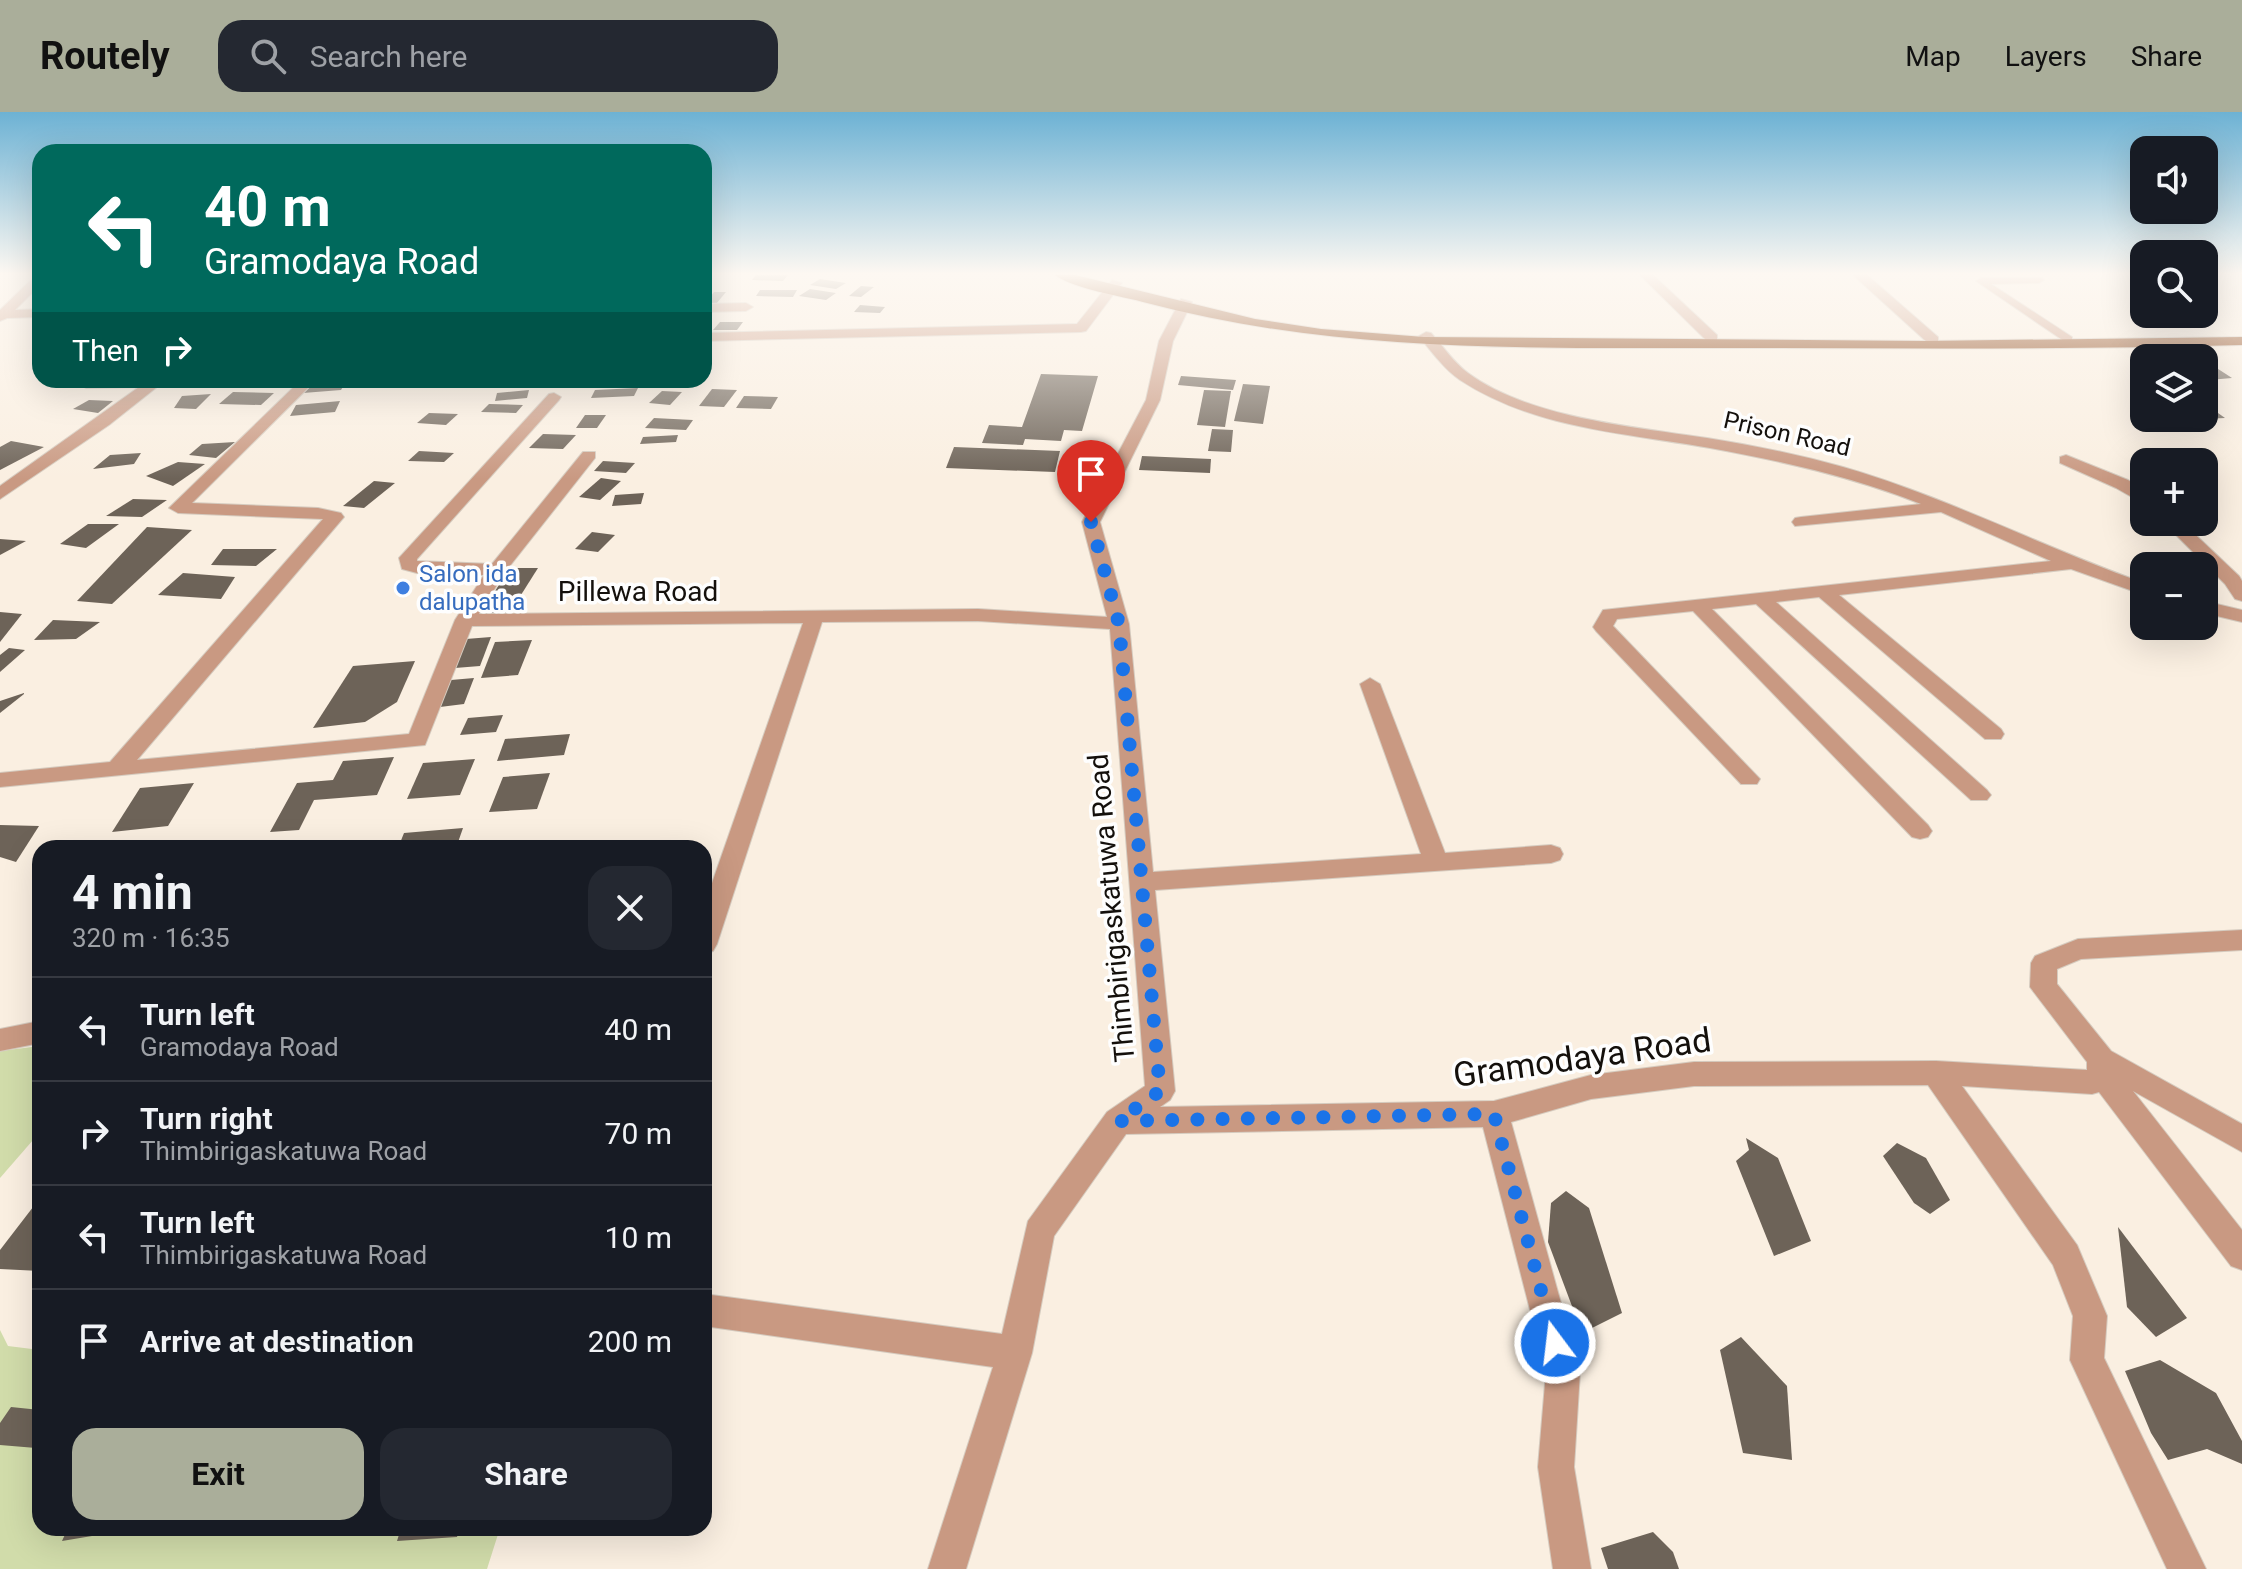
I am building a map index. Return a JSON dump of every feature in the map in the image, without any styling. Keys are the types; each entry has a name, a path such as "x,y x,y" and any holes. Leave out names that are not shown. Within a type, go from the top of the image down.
{"highway":[{"path":"1777,343 2036,343"}],"street":[{"name":"Thimbirigaskatuwa Road","path":"947,1569 1015,1353 1039,1231 1118,1121 1160,1091 1119,624 1091,522 1153,400 1166,343"},
{"name":"Prison Road","path":"1432,343 1463,376 1522,407 1634,434 1708,443 1797,460 1898,489 2073,564 2130,584"},
{"path":"0,494 104,422 147,388"},
{"path":"115,771 335,517 318,513 178,508 301,388"},
{"path":"497,570 417,567 408,565 408,558 554,397"},
{"path":"0,780 417,740 465,620 497,570 589,455"},
{"path":"2066,460 2130,489"},
{"path":"1801,522 1930,511 1942,507"},
{"path":"2186,536 2232,580 2242,595"},
{"path":"1749,779 1603,627 1610,614 2073,564"},
{"path":"1823,591 1993,734"},
{"path":"1760,597 1979,795"},
{"path":"1697,604 1920,831"},
{"path":"2218,610 2242,616"},
{"name":"Pillewa Road","path":"465,620 978,615 1119,624"},
{"path":"712,920 814,618"},
{"path":"1370,684 1436,862"},
{"path":"1141,882 1551,854"},
{"path":"2242,940 2078,949 2044,963 2043,987 2242,1255"},
{"path":"0,1040 32,1034"},
{"path":"2101,1066 2242,1139"},
{"name":"Gramodaya Road","path":"1118,1121 1494,1114 1591,1087 1694,1074 1936,1073 2092,1082 2101,1066"},
{"path":"1936,1073 2066,1256 2090,1316 2087,1360 2187,1569"},
{"path":"1494,1114 1563,1372 1556,1467 1572,1569"},
{"path":"712,1311 1015,1353"}],"green space":[{"path":"32,1047 32,1141 0,1178 0,1051"},
{"path":"0,1330 8,1346 32,1349 32,1536 497,1536 487,1569 0,1569"}],"building":[{"path":"2218,369 2232,378 2218,379"},
{"path":"1041,374 1098,376 1082,431 1064,430 1061,441 1025,439 1023,445 982,443 989,425 1022,427"},
{"path":"1181,376 1236,380 1233,390 1178,385"},
{"path":"1243,384 1270,386 1263,424 1234,421"},
{"path":"306,388 342,388 341,390 303,393"},
{"path":"638,388 634,396 591,398 595,390"},
{"path":"712,389 737,390 724,407 699,406"},
{"path":"529,390 527,398 495,401 497,393"},
{"path":"1204,390 1231,391 1225,427 1197,425"},
{"path":"662,391 682,392 670,405 649,403"},
{"path":"233,392 274,393 261,405 219,404"},
{"path":"211,394 196,409 174,408 182,396"},
{"path":"744,396 778,397 771,409 736,408"},
{"path":"89,400 113,401 98,413 73,409"},
{"path":"340,401 335,412 290,416 296,405"},
{"path":"489,404 523,405 516,413 481,412"},
{"path":"429,413 458,414 446,425 417,423"},
{"path":"585,415 606,415 597,428 576,428"},
{"path":"654,418 693,420 686,430 645,428"},
{"path":"1212,429 1233,430 1231,452 1208,451"},
{"path":"543,434 576,435 563,449 529,448"},
{"path":"678,435 676,442 640,444 643,437"},
{"path":"11,441 44,447 0,470 0,447"},
{"path":"235,442 216,458 189,455 202,444"},
{"path":"954,447 1060,451 1055,472 946,468"},
{"path":"419,451 454,453 444,462 408,461"},
{"path":"141,453 134,464 93,469 110,455"},
{"path":"1142,456 1211,459 1210,473 1139,470"},
{"path":"603,461 635,463 626,473 594,471"},
{"path":"178,462 205,464 173,486 146,476"},
{"path":"601,478 621,481 600,500 579,497"},
{"path":"374,481 395,483 364,508 343,506"},
{"path":"644,493 641,504 612,506 615,495"},
{"path":"133,499 167,500 142,517 106,516"},
{"path":"88,524 119,524 86,548 60,544"},
{"path":"147,527 192,530 112,604 77,601"},
{"path":"592,532 615,535 598,552 575,549"},
{"path":"0,539 26,541 0,555"},
{"path":"223,549 277,549 256,566 211,565"},
{"path":"510,568 538,568 507,617 478,617"},
{"path":"183,573 235,577 221,599 158,595"},
{"path":"0,612 22,614 0,642"},
{"path":"53,620 100,622 76,639 34,640"},
{"path":"491,637 480,666 455,668 466,639"},
{"path":"532,640 518,675 481,678 495,642"},
{"path":"9,648 25,650 0,672 0,655"},
{"path":"415,661 397,702 365,722 313,728 353,666"},
{"path":"474,678 464,704 440,707 451,680"},
{"path":"24,694 0,713 0,701"},
{"path":"503,715 496,732 460,735 468,718"},
{"path":"570,734 564,755 497,761 505,739"},
{"path":"394,757 377,795 314,800 299,830 270,832 297,783 333,780 343,761"},
{"path":"475,759 460,795 407,799 423,763"},
{"path":"550,773 537,809 489,812 503,777"},
{"path":"194,783 168,826 112,832 140,788"},
{"path":"0,825 39,826 16,862 0,857"},
{"path":"463,828 459,840 401,840 404,833"},
{"path":"1746,1138 1778,1158 1811,1241 1774,1256 1736,1161 1749,1150"},
{"path":"1897,1143 1926,1158 1950,1200 1930,1214 1914,1203 1883,1156"},
{"path":"1566,1191 1589,1208 1622,1313 1582,1333 1548,1242 1551,1203"},
{"path":"32,1208 32,1271 0,1269 0,1250"},
{"path":"2118,1227 2187,1318 2156,1337 2127,1307"},
{"path":"1741,1337 1787,1386 1792,1460 1743,1453 1720,1350"},
{"path":"2160,1360 2216,1393 2242,1441 2242,1464 2207,1449 2168,1460 2151,1433 2125,1371"},
{"path":"11,1407 32,1409 32,1448 0,1445 0,1423"},
{"path":"1653,1532 1673,1552 1679,1569 1608,1569 1601,1548"},
{"path":"64,1536 92,1536 62,1541"},
{"path":"399,1536 457,1536 457,1537 397,1541"}],"place":[{"name":"Salon ida dalupatha","path":"403,588"}],"route":[{"path":"1091,522 1119,624 1160,1091 1118,1121 1494,1114 1555,1343"}]}
